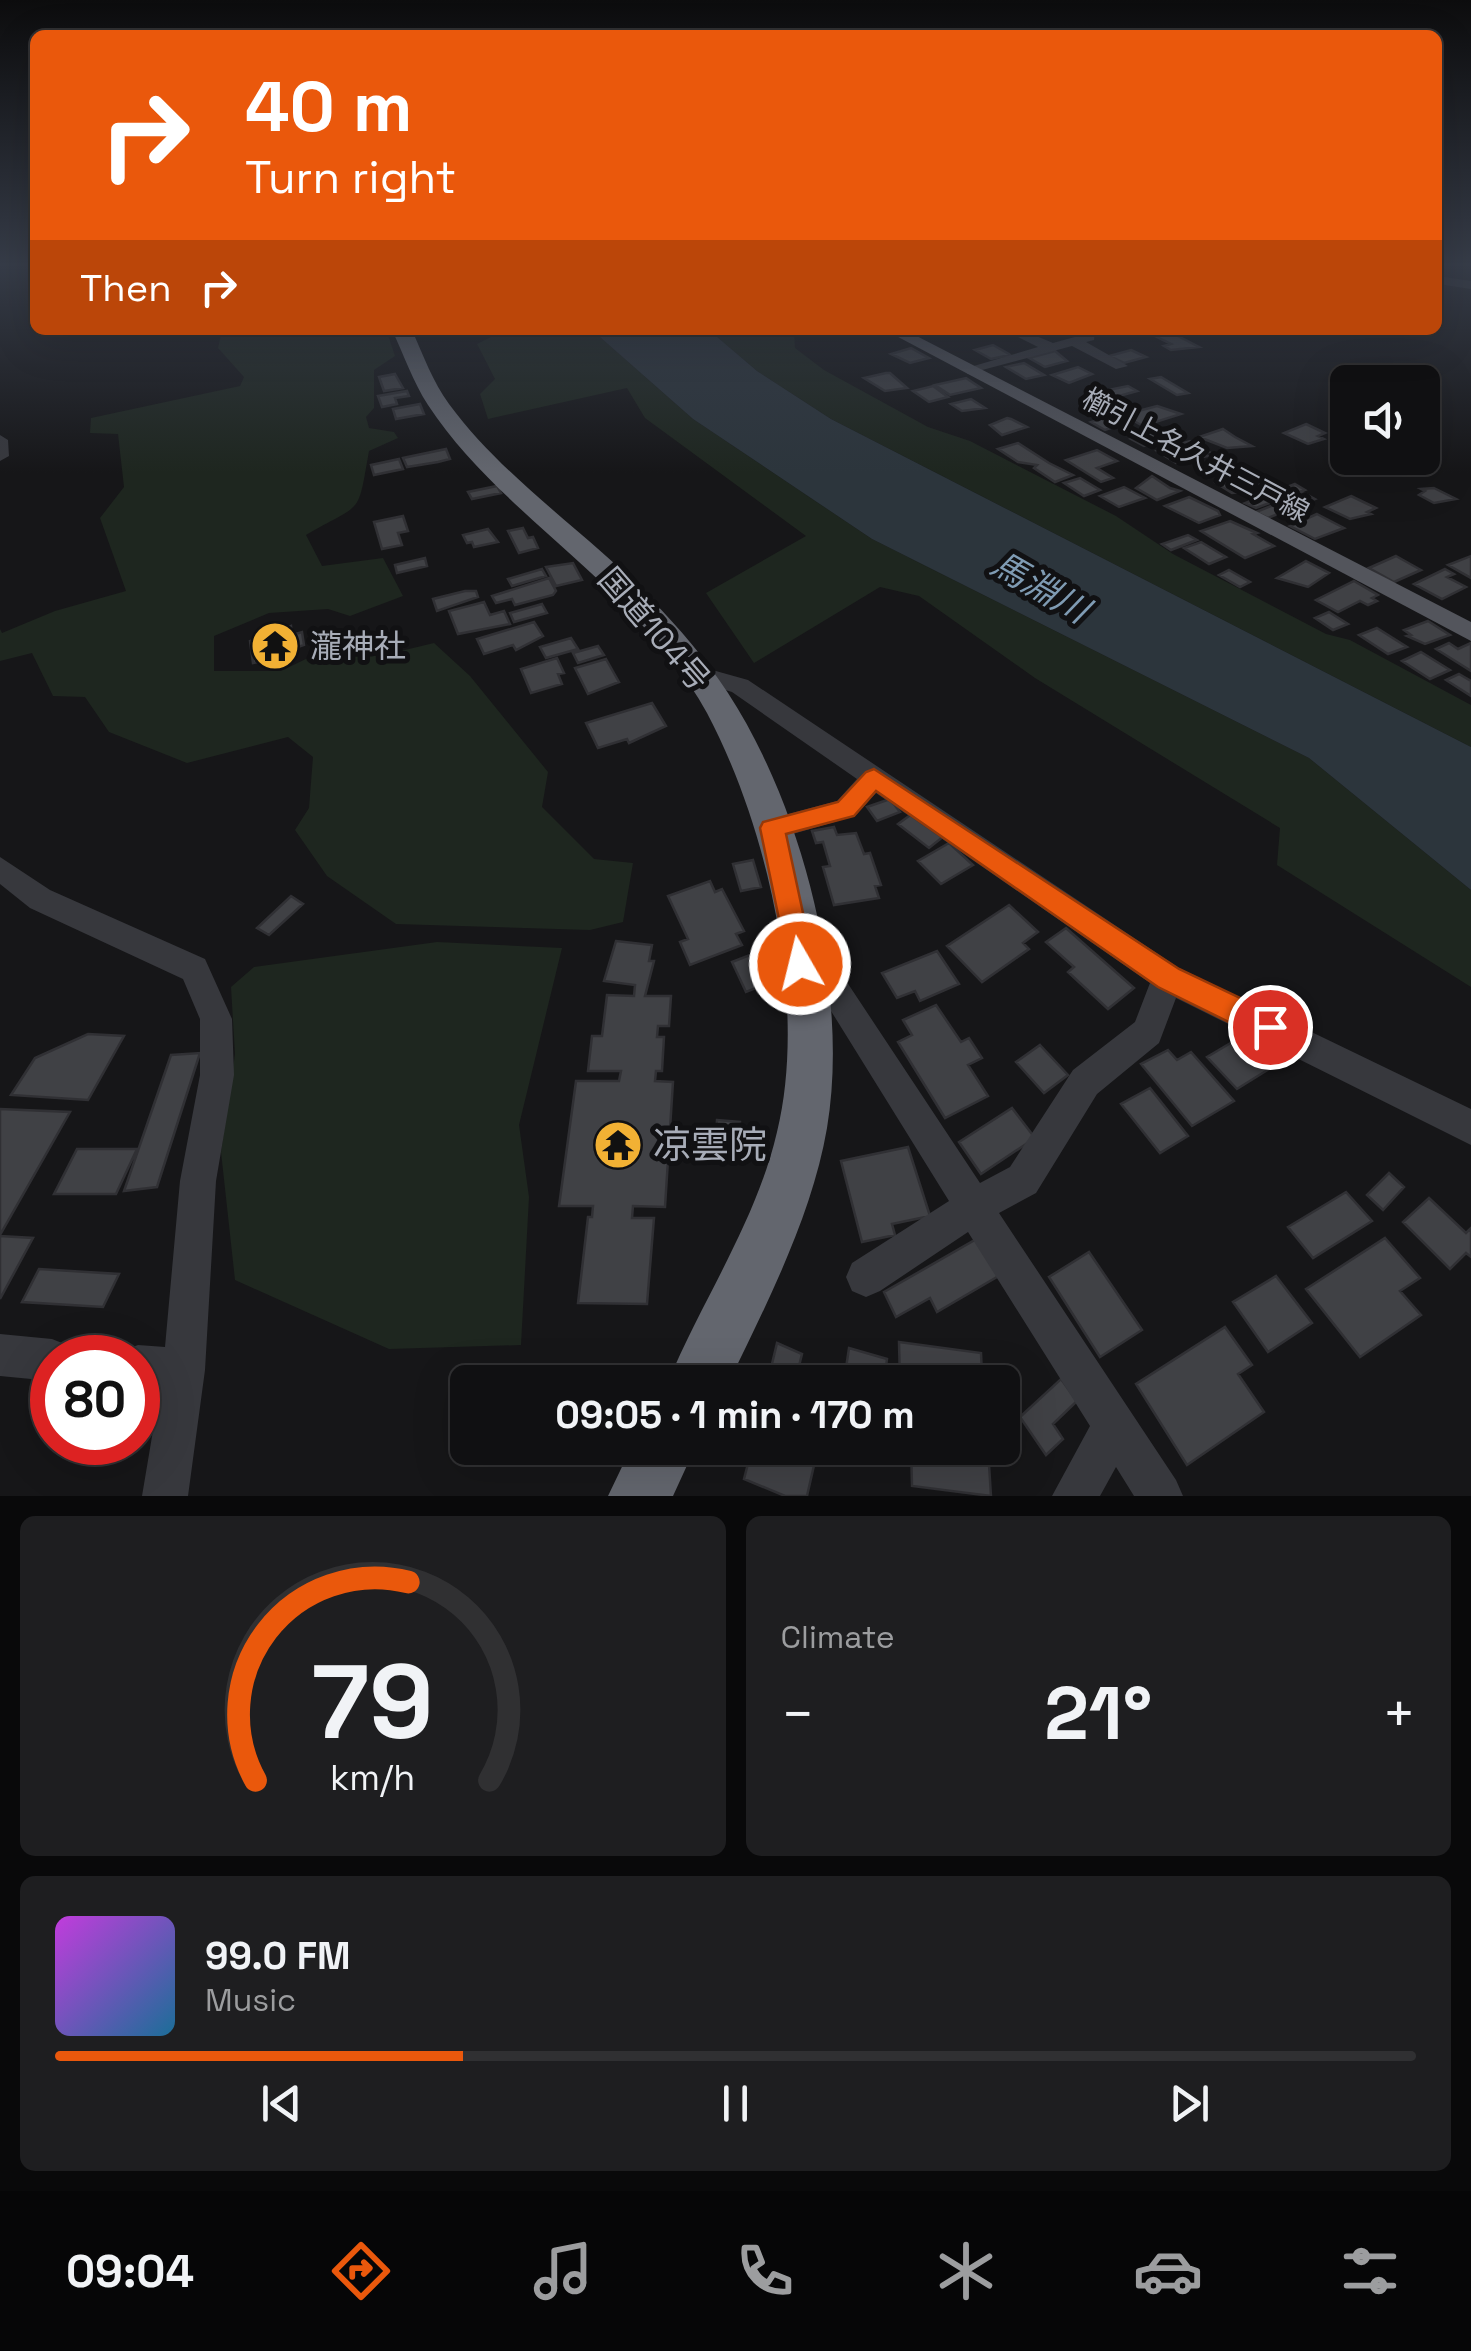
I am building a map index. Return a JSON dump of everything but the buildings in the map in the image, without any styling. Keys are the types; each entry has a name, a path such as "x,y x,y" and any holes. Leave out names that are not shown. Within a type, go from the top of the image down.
{"highway":[{"name":"国道104号","path":"404,335 433,393 462,432 635,600 698,674 725,714 772,828 796,932 811,1056 802,1131 744,1292 707,1365"},
{"path":"640,1496 656,1465"}],"main road":[{"name":"櫛引上名久井三戸線","path":"902,335 1471,633"}],"street":[{"path":"1022,335 1052,348"},
{"path":"972,372 1089,335"},
{"path":"1075,342 1121,366"},
{"path":"0,440 0,456"},
{"path":"698,674 740,686 1168,978 1471,1127"},
{"path":"772,828 846,809 874,778"},
{"path":"0,868 40,899 194,969 216,1019 217,1075 198,1181 184,1370 165,1496"},
{"path":"796,932 1160,1496"},
{"path":"866,1277 973,1206 1023,1180 1085,1082 1148,1032 1168,978"},
{"path":"0,1356 30,1358"},
{"path":"160,1368 184,1370"},
{"path":"1075,1496 1114,1425"}],"shaded area":[{"path":"221,335 388,335 395,356 374,370 374,408 366,417 369,428 394,432 398,438 369,451 355,505 306,535 322,566 383,558 403,596 350,616 328,609 269,613 214,636 214,671 281,671 339,643 384,655 434,643 470,676 548,772 542,807 594,859 633,863 623,922 590,930 396,924 327,876 295,830 309,808 313,757 288,737 187,763 109,732 85,697 53,696 32,653 0,661 0,629 2,633 55,611 126,591 100,518 124,487 118,434 90,433 91,418 240,386 244,377 218,348"},
{"path":"495,335 598,335 693,419 872,539 1309,758 1471,890 1471,987 1277,865 1280,828 1035,678 919,596 880,587 754,663 706,593 806,536 645,418 627,388 488,419 480,394 495,379 477,344"},
{"path":"715,335 794,335 795,348 824,370 928,427 970,441 1116,516 1173,554 1326,634 1350,640 1471,705 1471,747 831,419 757,371"},
{"path":"437,942 562,948 519,1125 529,1197 521,1345 389,1349 235,1280 221,1152 235,1054 231,987 254,967"}],"water":[{"name":"馬淵川","path":"598,335 715,335 757,371 831,419 1471,747 1471,890 1309,758 872,539 693,419"}],"place":[{"name":"瀧神社","path":"275,646"},
{"name":"凉雲院","path":"618,1145"}],"route":[{"path":"800,964 784,868 772,828 846,809 874,778 1168,978 1270,1027"}]}
